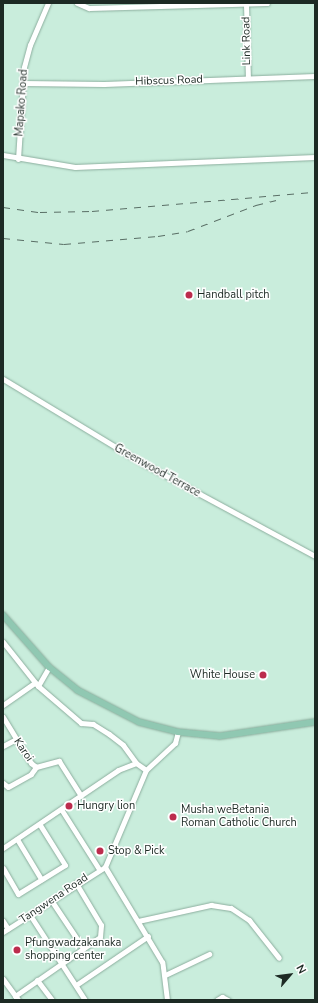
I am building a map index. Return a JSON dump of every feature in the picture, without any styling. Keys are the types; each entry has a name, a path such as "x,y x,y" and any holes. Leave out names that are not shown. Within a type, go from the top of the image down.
{"main road":[{"path":"3,615 49,667 77,690 127,717 178,732 220,736 315,722"}],"street":[{"name":"Mapako Road","path":"18,159 24,67 30,45 48,3"},
{"path":"77,3 89,8 267,3"},
{"name":"Link Road","path":"246,4 248,78"},
{"name":"Hibscus Road","path":"23,83 104,84 315,76"},
{"path":"3,156 75,167 315,156"},
{"name":"Greenwood Terrace","path":"3,379 138,460 315,556"},
{"path":"3,642 37,685 81,723 93,724 109,734 123,745 136,763 146,770"},
{"path":"3,705 37,685 49,667"},
{"name":"Karoi","path":"3,717 16,740 36,767 59,761 82,796"},
{"path":"167,1000 165,974 162,962 148,936 105,867 146,770 175,743 178,732"},
{"path":"3,746 16,740"},
{"path":"3,848 40,825 118,770 136,763"},
{"path":"3,783 8,787 31,774 36,767"},
{"path":"61,809 99,868"},
{"path":"3,868 18,894 65,865 40,825"},
{"path":"17,839 41,880"},
{"name":"Tangwena Road","path":"5,931 99,868 105,867"},
{"path":"3,979 16,998 61,962 100,937 101,925 76,883"},
{"path":"51,900 84,948"},
{"path":"138,921 211,906 231,908 249,920 279,958"},
{"path":"30,915 85,1000"},
{"path":"3,921 5,931"},
{"path":"76,985 148,936"},
{"path":"165,974 174,973 209,954"},
{"path":"37,980 52,1000"},
{"path":"217,1000 227,999"}],"railway":[{"path":"3,207 40,212 92,211 315,192"},
{"path":"3,238 64,244 158,236 188,231 256,205 276,200"}],"place":[{"name":"Handball pitch","path":"189,295"},
{"name":"White House","path":"263,675"},
{"name":"Hungry lion","path":"69,806"},
{"name":"Musha weBetania Roman Catholic Church","path":"173,817"},
{"name":"Stop & Pick","path":"100,851"},
{"name":"Pfungwadzakanaka shopping center","path":"17,950"}]}
